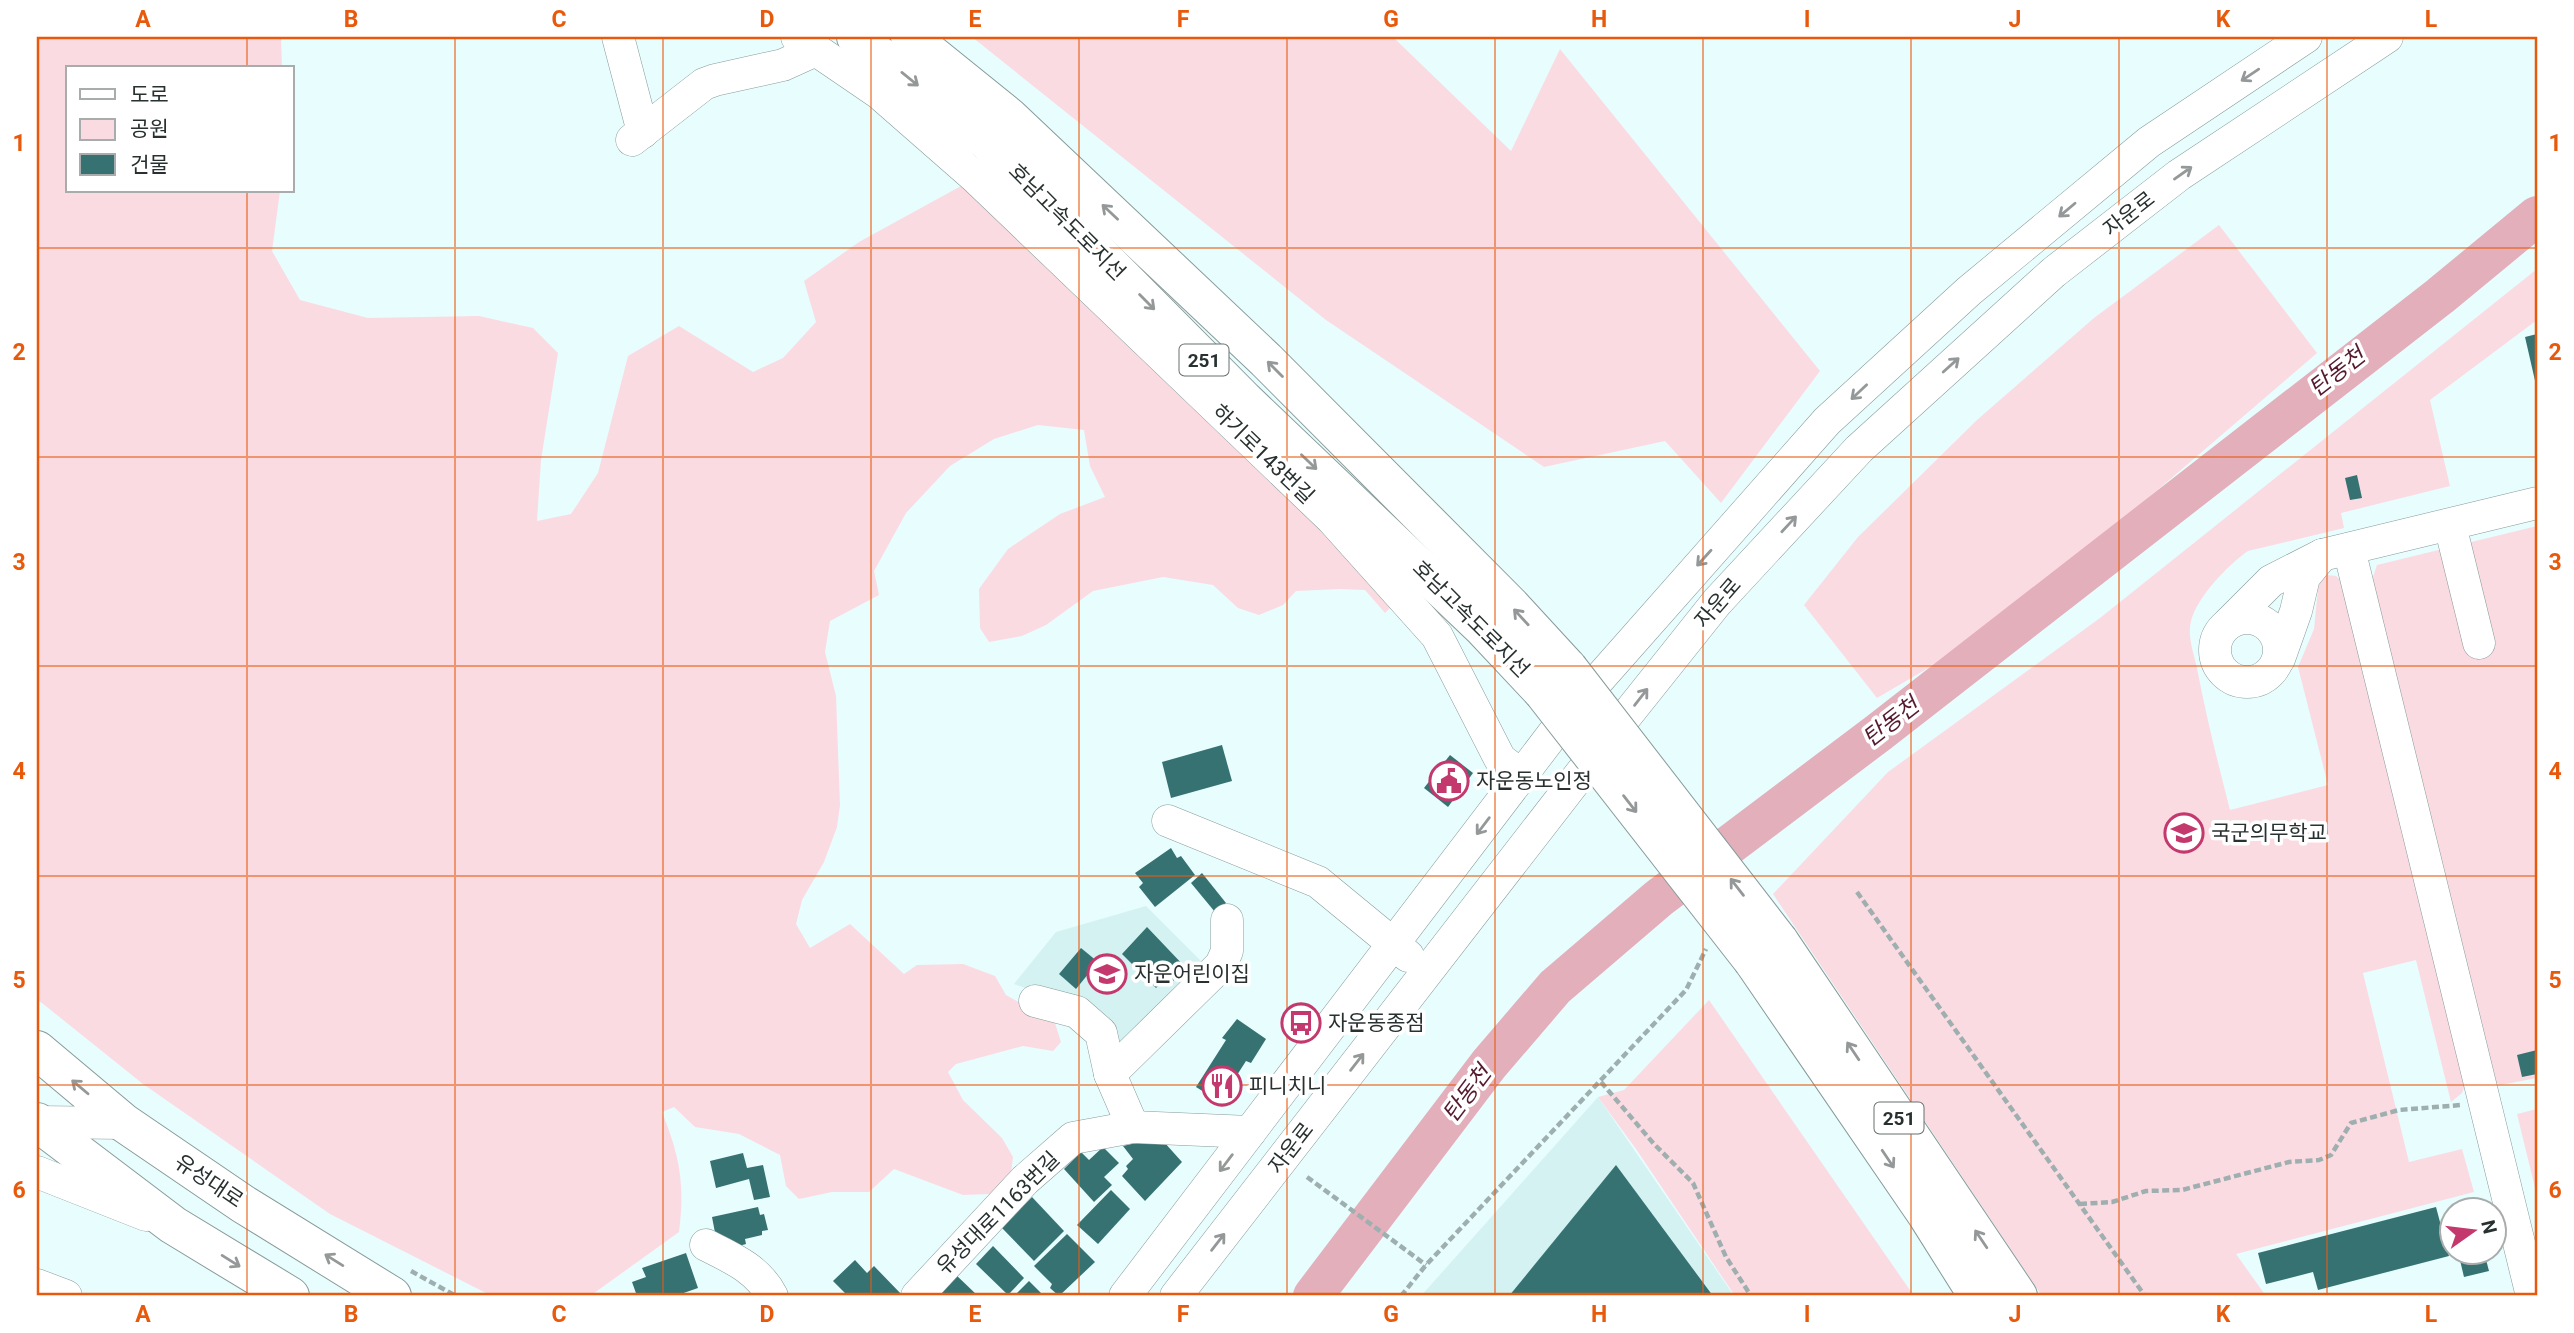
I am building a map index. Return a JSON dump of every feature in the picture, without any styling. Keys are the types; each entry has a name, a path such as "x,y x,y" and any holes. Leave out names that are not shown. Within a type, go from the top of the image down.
{"main road":[{"name":"호남고속도로지선","path":"856,37 989,143 1244,400 1483,628 1555,680"},
{"name":"호남고속도로지선","path":"910,37 1009,117 1256,351 1501,596 1555,680 1766,951 2018,1296"},
{"name":"호남고속도로지선","path":"1766,951 1978,1296"},
{"name":"유성대로","path":"37,1050 124,1123 243,1204 392,1296"},
{"path":"43,1131 173,1225 290,1296"}],"street":[{"path":"618,37 638,136 704,84 783,65 807,43"},
{"name":"자운로","path":"1125,1296 1569,713 1828,421 1969,291 2149,142 2306,37"},
{"name":"자운로","path":"1176,1296 1717,602 1858,449 2065,264 2179,175 2387,37"},
{"name":"하기로143번길","path":"807,43 879,93 975,177 1332,519 1437,636 1500,759 1521,775"},
{"path":"2336,552 2304,578 2296,611 2273,670 2265,678 2254,682 2243,682 2223,673 2214,652 2216,640 2228,624 2271,581 2336,552 2537,503"},
{"path":"2450,525 2479,642"},
{"path":"2336,552 2484,1101 2532,1296"},
{"path":"2228,624 2247,617 2266,624 2278,640 2278,660"},
{"path":"1168,821 1318,882 1427,972"},
{"path":"1110,1074 1221,965 1227,951 1227,920"},
{"path":"1035,1001 1077,1012 1101,1033 1110,1074 1133,1127"},
{"path":"43,1131 124,1123"},
{"name":"유성대로1163번길","path":"917,1296 1025,1180 1073,1138 1133,1127 1250,1132"},
{"path":"37,1172 173,1225"},
{"path":"706,1245 748,1266 772,1296"},
{"path":"37,1285 66,1296"}],"path":[{"path":"1857,892 2145,1296"},
{"path":"1401,1296 1426,1265 1686,990 1706,949"},
{"path":"1601,1082 1654,1144 1693,1183 1726,1257 1751,1296"},
{"path":"2079,1204 2112,1202 2146,1191 2182,1190 2289,1162 2319,1160 2331,1154 2351,1123 2399,1110 2439,1109 2484,1101"},
{"path":"1307,1177 1426,1265"}],"shaded area":[{"name":"자운어린이집","path":"1146,906 1203,963 1114,1053 1079,1007 1014,984 1056,932"},
{"path":"1598,1097 1734,1296 1421,1296"}],"green space":[{"path":"37,37 281,37 282,66 66,66 66,192 280,192 272,251 300,300 368,318 479,316 533,328 558,353 541,460 537,521 571,514 598,473 628,356 679,326 753,372 783,358 816,322 804,281 859,242 961,186 1112,323 1396,602 1385,613 1365,590 1296,591 1283,605 1259,615 1238,608 1213,585 1163,577 1093,591 1046,625 1022,636 989,642 980,628 979,589 1008,549 1060,514 1105,497 1090,466 1084,430 1038,425 994,439 950,466 906,513 874,571 879,595 830,621 825,652 836,696 840,805 837,827 824,862 802,900 796,924 810,948 850,924 904,974 917,965 963,964 995,976 1006,995 1055,1023 1061,1042 1053,1051 1023,1046 956,1064 948,1072 963,1100 1002,1138 1013,1157 1011,1173 990,1194 963,1195 894,1169 869,1192 832,1192 799,1199 786,1186 780,1155 739,1134 695,1127 674,1107 662,1112 680,1171 679,1232 590,1296 492,1296 330,1214 143,1084 37,999"},
{"path":"972,37 1393,37 1511,151 1560,49 1820,371 1721,503 1665,441 1544,467 1326,320"},
{"path":"2219,225 2317,353 2104,536 1966,646 1877,698 1804,605 1858,537 1977,420 2094,318"},
{"name":"국군의무학교","path":"2537,269 2537,320 2430,400 2450,486 2341,513 2344,528 2248,551 2206,592 2191,621 2191,645 2230,810 2328,785 2298,667 2314,629 2319,579 2327,575 2336,576 2342,581 2465,1085 2462,1093 2451,1102 2416,960 2363,973 2409,1162 2462,1149 2474,1192 2459,1196 2438,1196 2438,1201 2236,1254 2266,1296 2042,1296 1773,894 1888,772 2100,618"},
{"path":"2537,526 2537,1078 2500,1085 2494,1081 2372,580 2377,565"},
{"path":"1709,1000 1914,1296 1735,1296 1598,1097 1624,1090"},
{"path":"2537,1109 2537,1196 2517,1114"}],"building":[{"path":"2537,334 2537,384 2536,385 2525,337"},
{"path":"2357,475 2362,498 2350,500 2345,478"},
{"path":"1222,745 1232,781 1171,798 1162,762"},
{"name":"자운동노인정","path":"1450,755 1473,773 1448,807 1424,788"},
{"path":"1171,848 1177,858 1181,856 1195,875 1155,907 1139,887 1143,883 1135,873"},
{"path":"1202,873 1226,903 1215,912 1191,883"},
{"path":"1147,927 1186,968 1173,981 1168,976 1156,988 1122,954"},
{"path":"1081,948 1098,962 1076,989 1059,974"},
{"path":"1237,1019 1266,1039 1251,1063 1246,1061 1223,1097 1208,1085 1204,1092 1196,1087 1226,1040 1222,1038"},
{"path":"2537,1050 2537,1074 2522,1077 2517,1055"},
{"path":"1140,1142 1164,1142 1182,1162 1145,1201 1122,1176 1133,1159 1123,1146"},
{"path":"1103,1147 1119,1163 1104,1177 1112,1185 1094,1202 1064,1169 1081,1152 1089,1160"},
{"path":"743,1153 747,1168 763,1165 770,1197 754,1200 749,1179 716,1188 710,1161"},
{"path":"1616,1165 1713,1296 1509,1296"},
{"path":"1111,1190 1130,1209 1098,1244 1077,1225"},
{"path":"1032,1197 1064,1231 1034,1261 1002,1228"},
{"path":"758,1207 760,1215 764,1214 768,1230 762,1231 762,1235 745,1239 746,1244 732,1248 717,1243 712,1217"},
{"path":"2436,1207 2438,1215 2438,1259 2318,1290 2313,1272 2266,1284 2258,1253"},
{"path":"1067,1234 1095,1262 1059,1296 1050,1288 1052,1284 1034,1266"},
{"path":"993,1246 1024,1278 1008,1295 976,1264"},
{"path":"686,1253 698,1288 675,1296 637,1296 632,1282 646,1277 642,1268"},
{"path":"855,1260 867,1273 874,1266 903,1296 848,1296 833,1281"},
{"path":"2461,1266 2488,1266 2489,1271 2464,1277"},
{"path":"954,1273 978,1296 940,1296 935,1292"},
{"path":"1029,1281 1044,1296 1014,1296"}],"waterway":[{"name":"탄동천","path":"1313,1296 1489,1064 1555,987 1659,898 1878,733 2440,296 2537,216"}],"place":[{"name":"자운동노인정","path":"1449,781"},
{"name":"국군의무학교","path":"2184,833"},
{"name":"자운어린이집","path":"1107,974"},
{"name":"자운동종점","path":"1301,1023"},
{"name":"피니치니","path":"1222,1086"}]}
